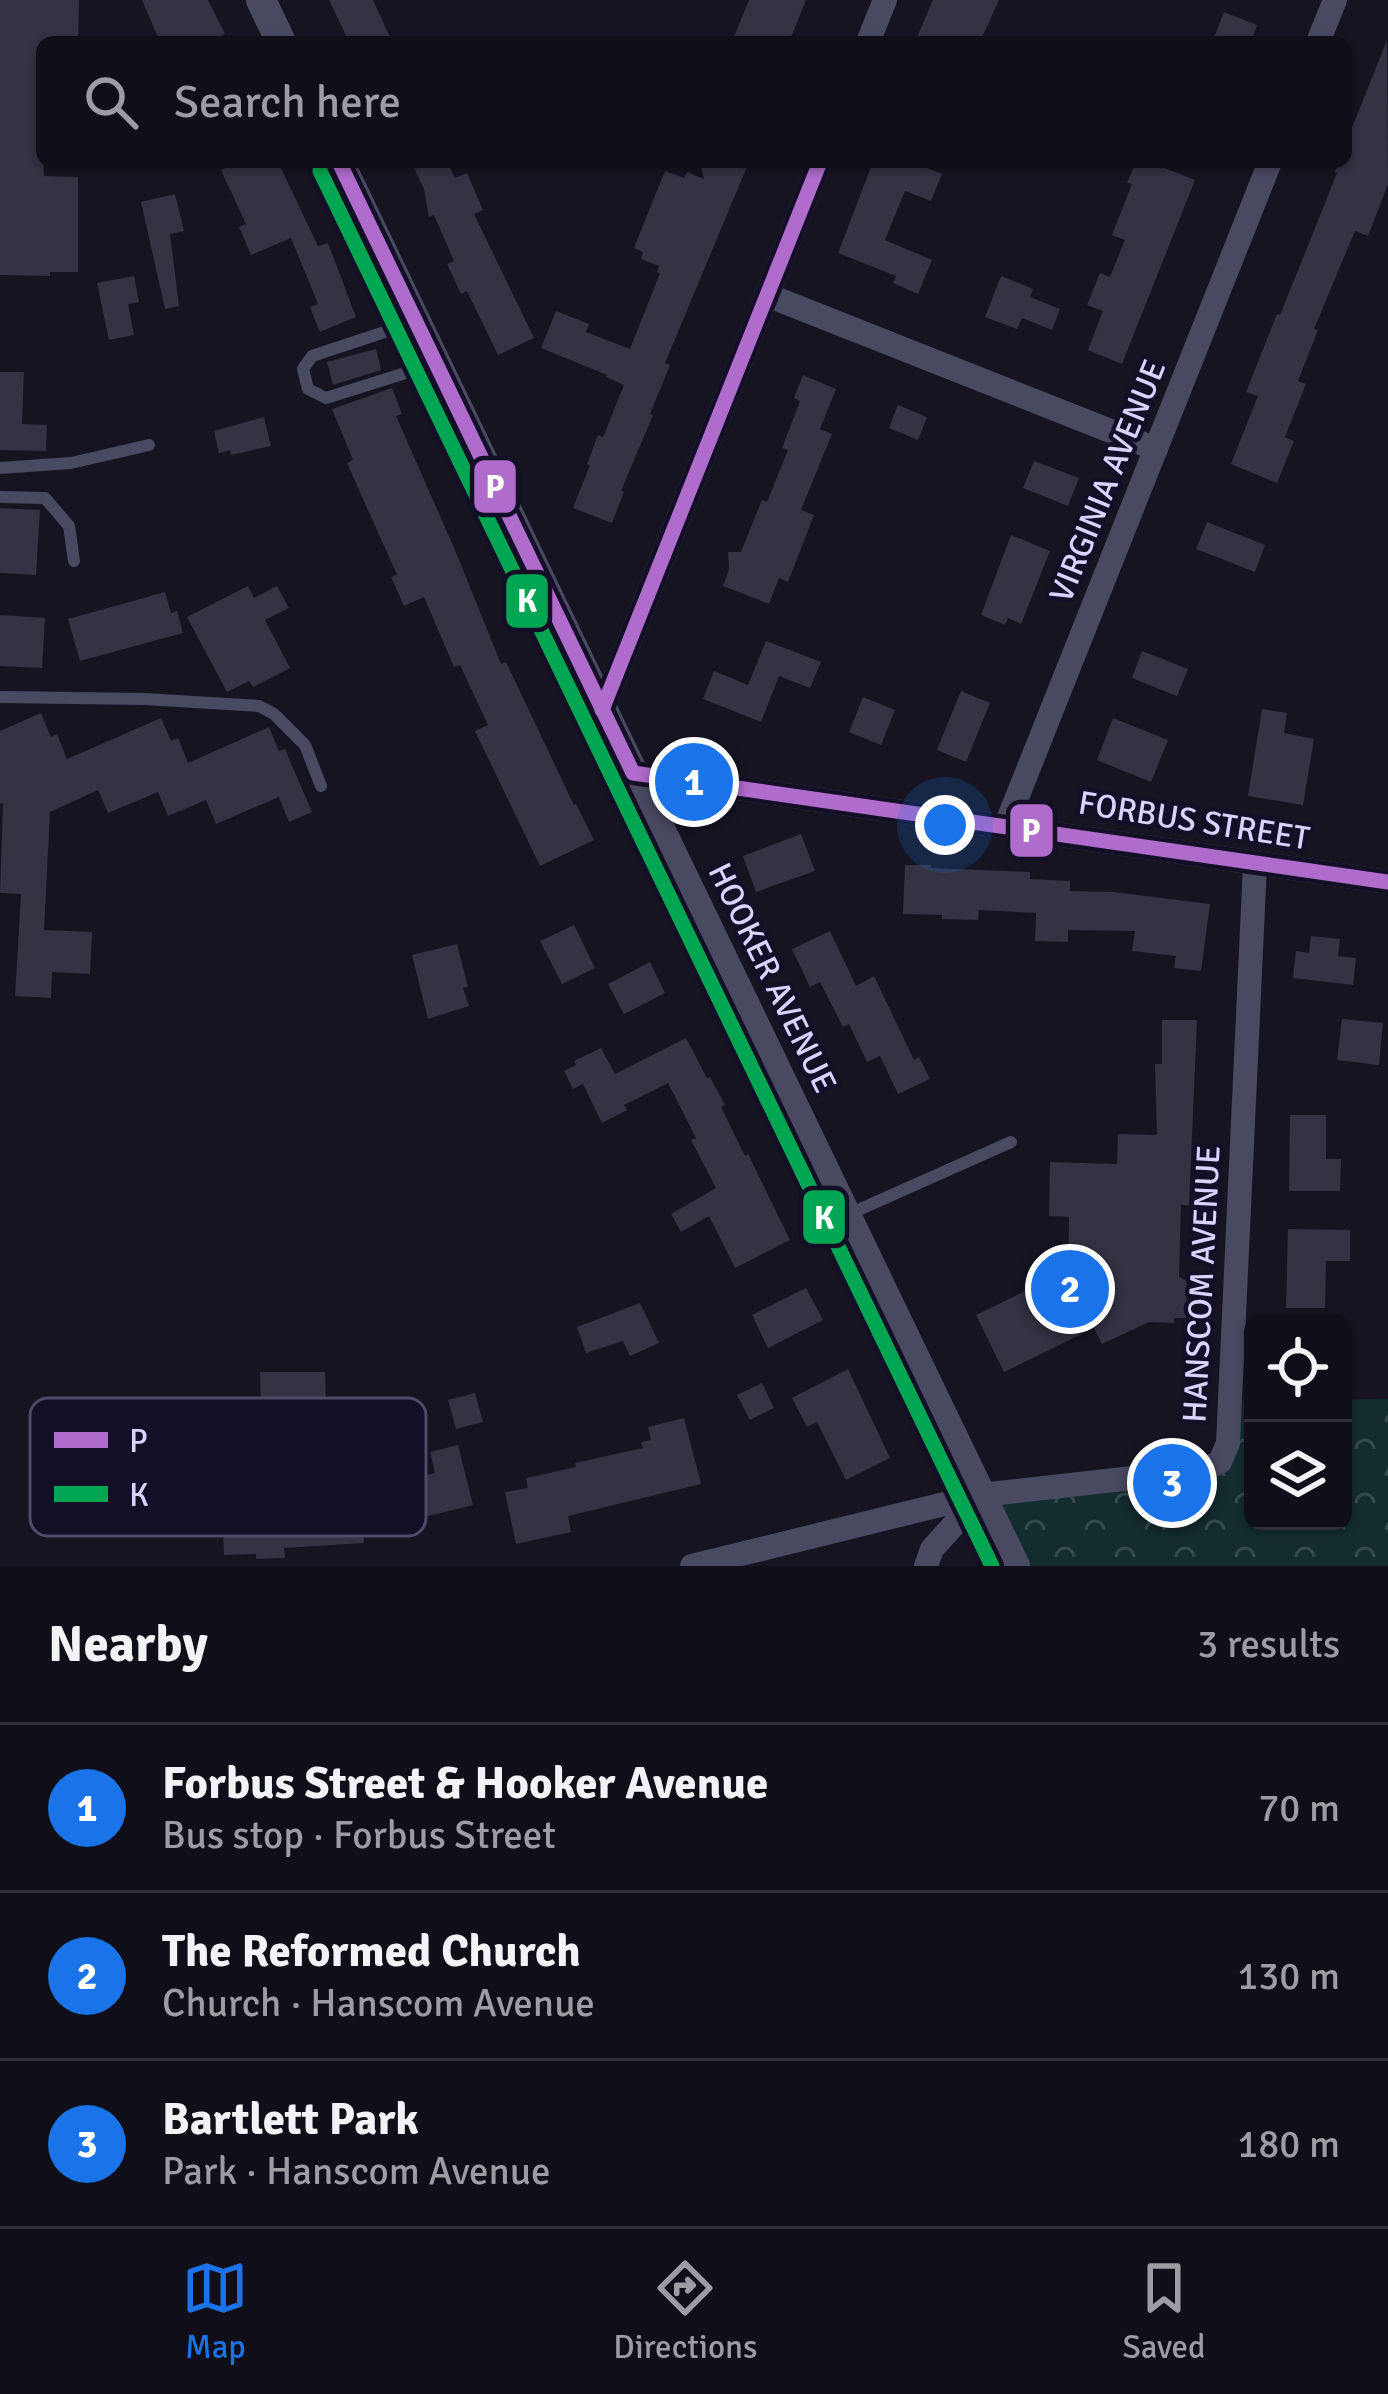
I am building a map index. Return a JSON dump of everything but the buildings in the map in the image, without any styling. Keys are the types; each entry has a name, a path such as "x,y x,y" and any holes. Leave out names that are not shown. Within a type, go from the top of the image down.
{"street":[{"path":"261,0 278,36"},
{"path":"870,36 885,0"},
{"path":"1320,36 1332,1"},
{"name":"HOOKER AVENUE","path":"342,168 1015,1566"},
{"path":"602,710 818,168"},
{"name":"VIRGINIA AVENUE","path":"1006,825 1268,168"},
{"path":"767,295 1156,449"},
{"name":"FORBUS STREET","path":"633,773 1388,882"},
{"name":"HANSCOM AVENUE","path":"981,1495 1203,1470 1220,1462 1228,1443 1255,865"},
{"path":"692,1566 981,1495"},
{"path":"926,1566 932,1549 981,1495"}],"lane":[{"path":"415,322 312,356 303,369 308,389 326,398 435,364"},
{"path":"0,468 71,464 149,445"},
{"path":"0,497 45,498 69,526 74,561"},
{"path":"0,697 259,706 305,745 321,786"},
{"path":"846,1216 1011,1142"}],"green space":[{"path":"1388,1399 1388,1566 1015,1566 981,1495 1220,1462 1230,1401 1244,1400 1244,1530 1352,1530 1352,1400"}],"transit line":[{"name":"P","path":"342,168 633,773 1388,882"},
{"name":"P","path":"602,710 818,168"},
{"name":"K","path":"320,171 992,1566"}],"place":[{"name":"Forbus Street & Hooker Avenue","path":"694,782"},
{"name":"The Reformed Church","path":"1070,1289"},
{"name":"Bartlett Park","path":"1172,1483"}]}
